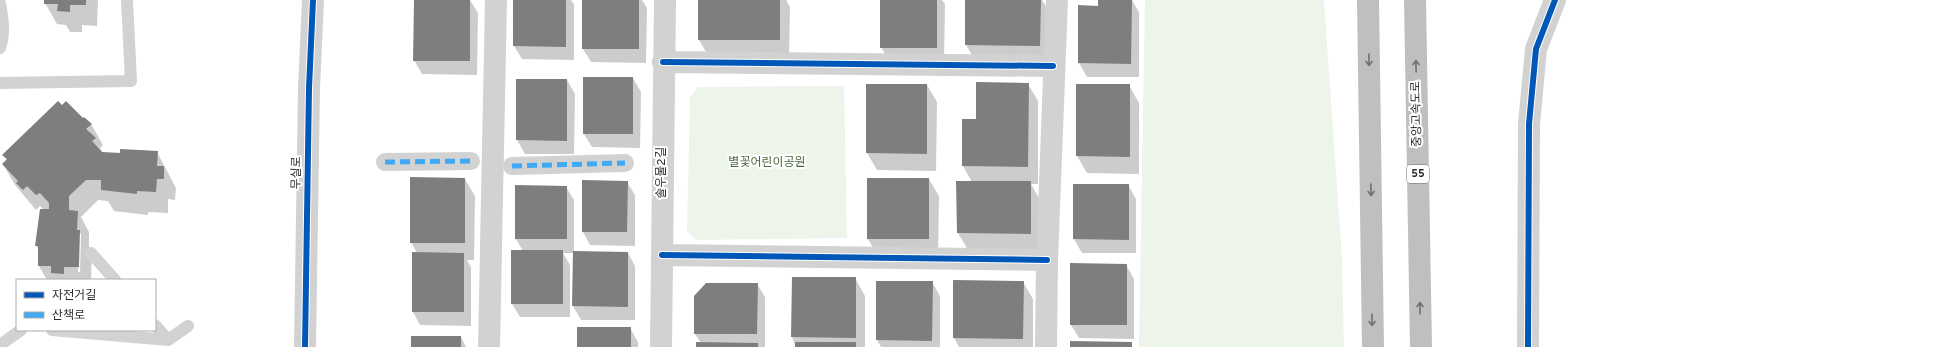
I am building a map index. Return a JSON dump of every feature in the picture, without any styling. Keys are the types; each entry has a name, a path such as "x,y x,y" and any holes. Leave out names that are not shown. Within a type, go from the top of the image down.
{"highway":[{"name":"중앙고속도로","path":"1415,0 1421,347"},
{"path":"1367,7 1373,347"}],"street":[{"name":"무실로","path":"305,347 309,96 313,0"},
{"path":"489,347 496,0"},
{"name":"솔우물2길","path":"661,347 663,62 665,0"},
{"path":"1046,347 1053,66 1057,0"},
{"path":"1528,347 1529,124 1536,49 1555,0"},
{"path":"663,62 1053,66"},
{"path":"385,162 471,161"},
{"path":"512,166 625,163"},
{"path":"662,255 1047,260"}],"lane":[{"path":"0,83 131,81 127,0"},
{"path":"0,4 3,18 3,39 0,48"},
{"path":"91,253 114,279"},
{"path":"156,326 168,340"},
{"path":"64,331 168,340 188,326"},
{"path":"0,345 20,331"}],"green space":[{"path":"1145,0 1324,0 1342,259 1344,347 1139,347"},
{"name":"별꽃어린이공원","path":"844,86 847,238 696,240 687,231 690,97 698,87"}],"building":[{"path":"44,0 86,0 86,5 70,5 70,12 57,11 58,4 44,4"},
{"path":"414,0 470,0 470,61 413,61"},
{"path":"513,0 566,0 566,47 513,46"},
{"path":"582,0 639,0 639,49 582,49"},
{"path":"698,0 780,0 780,40 698,40"},
{"path":"880,0 937,0 937,48 880,48"},
{"path":"965,0 1041,0 1040,46 965,45"},
{"path":"1098,0 1132,0 1131,64 1078,63 1078,5 1098,6"},
{"path":"583,77 633,77 633,134 583,134"},
{"path":"516,79 567,79 567,141 516,140"},
{"path":"976,82 1029,83 1028,167 962,166 962,119 976,119"},
{"path":"866,84 927,84 927,154 866,153"},
{"path":"1076,84 1130,84 1130,157 1076,156"},
{"path":"58,101 62,105 66,101 83,118 84,117 92,124 86,129 96,138 92,141 102,152 120,153 120,149 158,151 157,166 164,166 164,179 157,179 156,192 137,191 137,194 101,190 101,180 86,180 69,196 69,210 78,211 77,230 80,230 79,267 64,267 64,274 51,273 51,266 38,266 38,246 35,246 40,209 49,209 49,203 40,193 36,195 27,186 23,190 16,183 18,181 2,164 7,159 2,155"},
{"path":"410,177 465,178 465,243 410,243"},
{"path":"867,178 929,178 929,239 867,239"},
{"path":"582,180 628,181 627,232 582,232"},
{"path":"956,181 1031,181 1031,234 957,233"},
{"path":"1073,184 1129,184 1129,240 1073,239"},
{"path":"515,185 567,186 567,239 515,239"},
{"path":"511,250 563,250 563,304 511,304"},
{"path":"573,251 628,252 628,307 572,306"},
{"path":"412,252 464,253 464,312 412,312"},
{"path":"1070,263 1127,264 1127,325 1070,325"},
{"path":"792,277 856,277 856,338 791,337"},
{"path":"953,280 1024,281 1023,339 953,338"},
{"path":"876,281 933,281 932,341 876,340"},
{"path":"706,283 758,283 757,334 694,334 694,296"},
{"path":"577,327 631,327 631,347 577,347"},
{"path":"411,336 461,336 461,347 411,347"},
{"path":"1070,341 1132,342 1132,347 1070,347"},
{"path":"696,342 758,343 758,347 696,347"},
{"path":"795,342 856,342 856,347 795,347"}],"marked path":[{"path":"385,162 471,161"},
{"path":"512,166 625,163"}],"cycle path":[{"path":"305,347 309,88 313,0"},
{"path":"1528,347 1529,124 1536,49 1555,0"},
{"path":"663,62 1053,66"},
{"path":"662,255 1047,260"}]}
